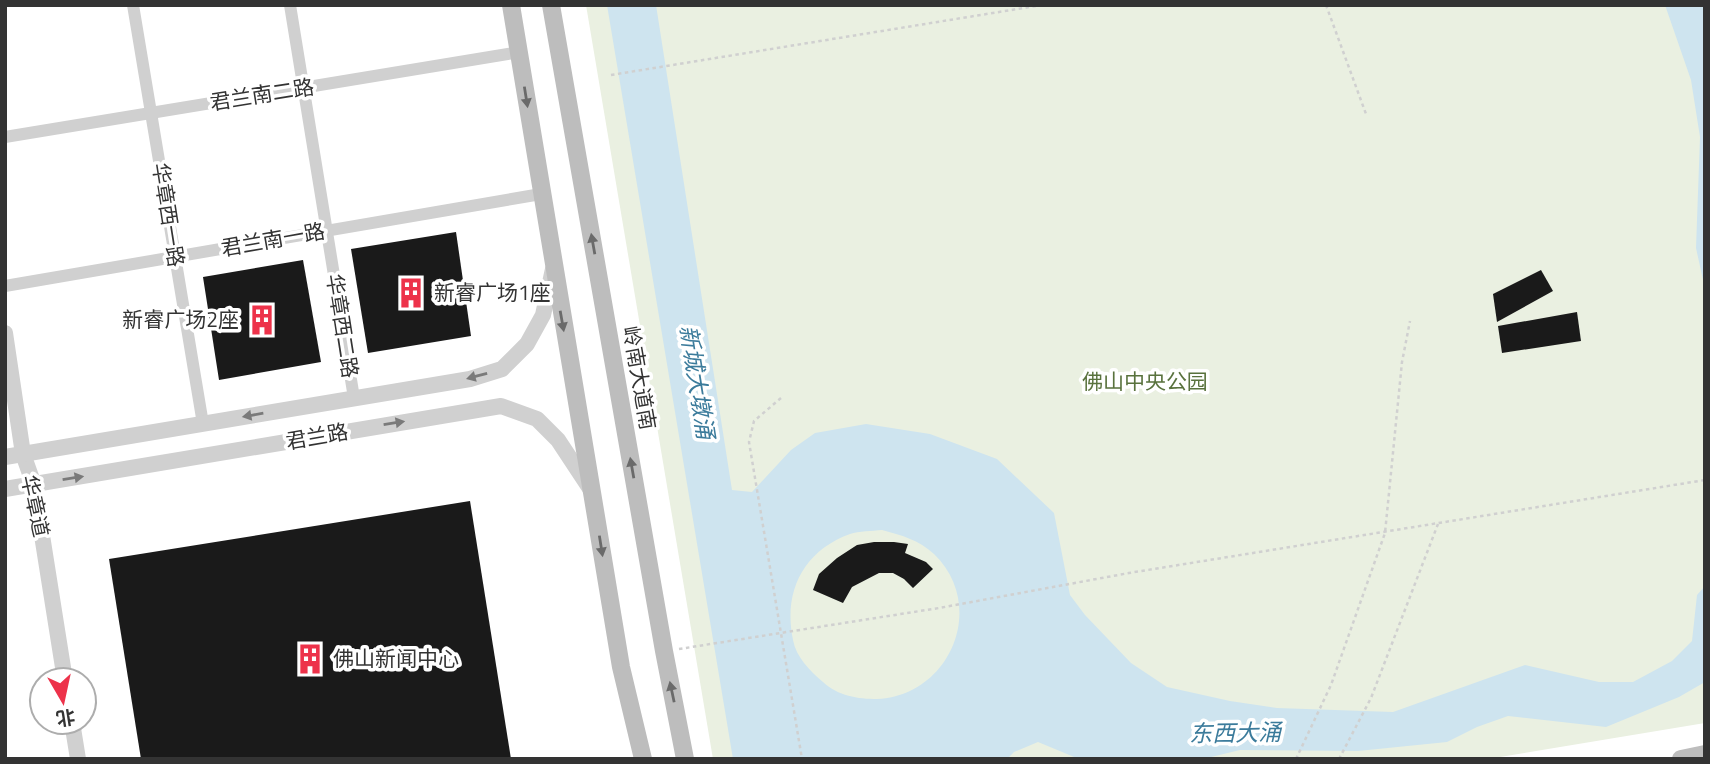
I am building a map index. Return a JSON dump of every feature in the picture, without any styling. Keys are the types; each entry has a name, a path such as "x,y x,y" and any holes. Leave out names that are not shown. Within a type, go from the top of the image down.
{"main road":[{"path":"511,5 621,667 643,759"},
{"name":"岭南大道南","path":"551,5 664,651 686,757"},
{"path":"1681,759 1705,754"}],"street":[{"name":"华章西一路","path":"133,5 202,424"},
{"name":"华章西二路","path":"290,5 354,398"},
{"name":"君兰南二路","path":"5,137 520,52"},
{"name":"君兰南一路","path":"5,286 541,194"},
{"name":"君兰路","path":"5,457 470,379 502,369 527,344 543,315 553,269"},
{"name":"华章道","path":"5,333 23,454 34,485 63,666"},
{"name":"君兰路","path":"5,489 501,406 537,419 558,440 592,492"},
{"path":"74,736 78,759"}],"path":[{"path":"611,75 1042,5"},
{"path":"1325,5 1366,114"},
{"path":"1296,759 1331,685 1385,533 1402,362 1410,321"},
{"path":"781,398 754,421 749,442 802,759"},
{"path":"664,651 781,634 1096,579 1705,480"},
{"path":"1339,759 1371,698 1438,523"}],"green space":[{"name":"佛山中央公园","path":"586,5 1705,5 1705,723 1488,759 713,759"}],"water":[{"path":"607,5 656,5 732,490 752,492 791,450 815,433 866,424 930,434 997,459 1054,513 1070,595 1085,615 1131,663 1167,687 1277,708 1393,712 1525,665 1599,682 1633,682 1672,661 1692,641 1697,595 1705,586 1705,682 1679,697 1606,727 1508,716 1447,742 1358,751 1240,750 1203,759 1079,759 1038,742 1014,752 1007,759 733,759","holes":["882,530 903,536 934,554 950,575 958,598 959,622 953,645 941,666 924,682 903,694 877,699 848,696 823,682 800,658 793,640 791,622 794,590 809,562 834,541 857,532"]},
{"path":"1665,5 1705,5 1705,289 1696,248 1700,137 1691,80"}],"building":[{"name":"新睿广场1座","path":"456,232 471,336 368,353 351,249"},
{"name":"新睿广场2座","path":"303,260 321,362 219,380 203,277"},
{"path":"1541,270 1553,291 1497,322 1493,294"},
{"path":"1577,312 1581,341 1502,353 1498,326"},
{"name":"佛山新闻中心","path":"470,501 511,759 141,759 109,559"},
{"path":"874,542 908,544 905,553 926,562 933,569 913,588 893,573 879,573 852,587 843,603 813,590 819,574 837,558 857,545"}],"place":[{"name":"新睿广场1座","path":"411,293"},
{"name":"新睿广场2座","path":"262,320"},
{"name":"佛山新闻中心","path":"310,659"}],"water label":[{"name":"新城大墩涌","path":"697,382"},
{"name":"东西大涌","path":"1235,733"}]}
